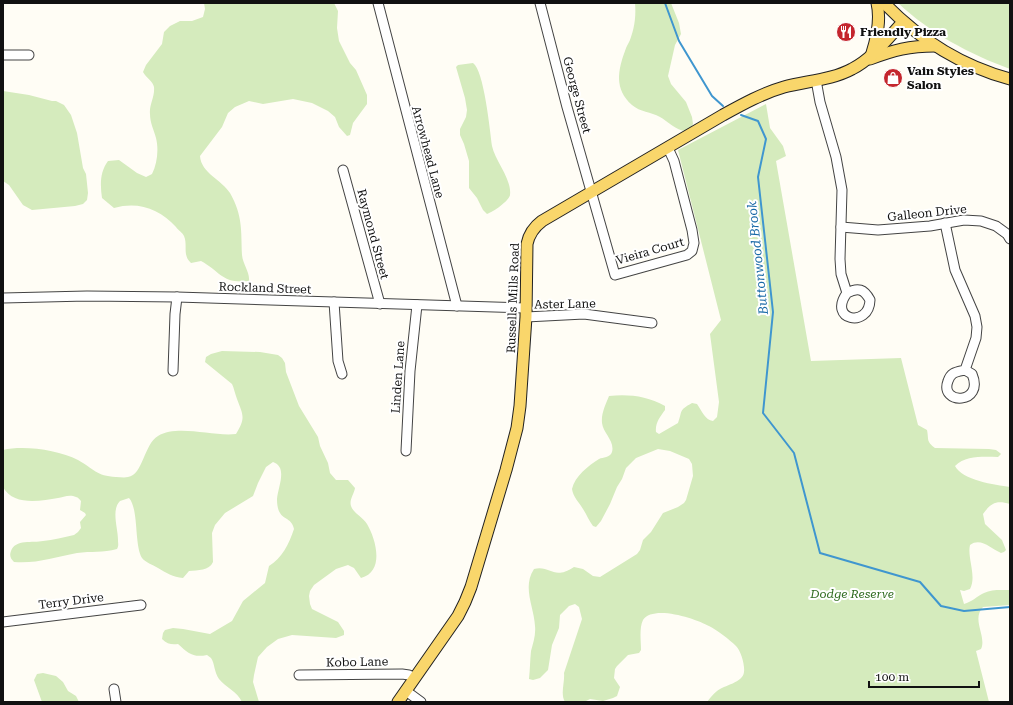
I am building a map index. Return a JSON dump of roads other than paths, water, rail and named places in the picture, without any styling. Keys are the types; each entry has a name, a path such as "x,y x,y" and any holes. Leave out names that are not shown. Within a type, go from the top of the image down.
{"main road":[{"path":"869,57 879,28 877,3"},
{"path":"884,3 904,22 934,46 976,68 1010,80"},
{"name":"Russells Mills Road","path":"398,702 462,609 476,572 500,492 517,428 522,395 526,313 527,244 530,234 538,224 730,111 759,96 850,70 869,57 904,22"},
{"path":"869,57 914,46 934,46"}],"street":[{"name":"Arrowhead Lane","path":"378,3 457,306"},
{"name":"George Street","path":"540,3 591,193"},
{"path":"3,55 29,55"},
{"path":"816,80 820,102 836,157 842,190 840,259 841,274 847,293"},
{"name":"Vieira Court","path":"591,193 615,275 687,254 692,251 694,243 692,230 674,161 668,148"},
{"name":"Raymond Street","path":"343,170 380,304"},
{"name":"Galleon Drive","path":"841,227 878,230 930,226 964,220 981,221 996,226 1007,234 1010,239"},
{"path":"945,224 955,270 975,316 977,327 976,338 965,370"},
{"name":"Rockland Street","path":"3,298 177,296 457,306 526,313"},
{"path":"173,371 177,296"},
{"path":"334,302 338,361 342,374"},
{"name":"Linden Lane","path":"406,451 410,371 417,305"},
{"name":"Aster Lane","path":"526,313 584,314 652,323"},
{"name":"Terry Drive","path":"3,622 141,605"},
{"name":"Kobo Lane","path":"299,675 402,674 415,678"},
{"path":"114,689 116,702"},
{"path":"406,691 421,702"}],"waterway":[{"name":"Buttonwood Brook","path":"665,3 679,41 712,96 723,106"},
{"name":"Buttonwood Brook","path":"741,115 758,121 766,139 758,177 773,312 763,413 794,453 820,553 920,582 941,606 964,611 1010,607"}],"place":[{"name":"Friendly Pizza","path":"846,32"},
{"name":"Vain Styles Salon","path":"893,78"}],"park label":[{"name":"Dodge Reserve","path":"852,594"}]}
